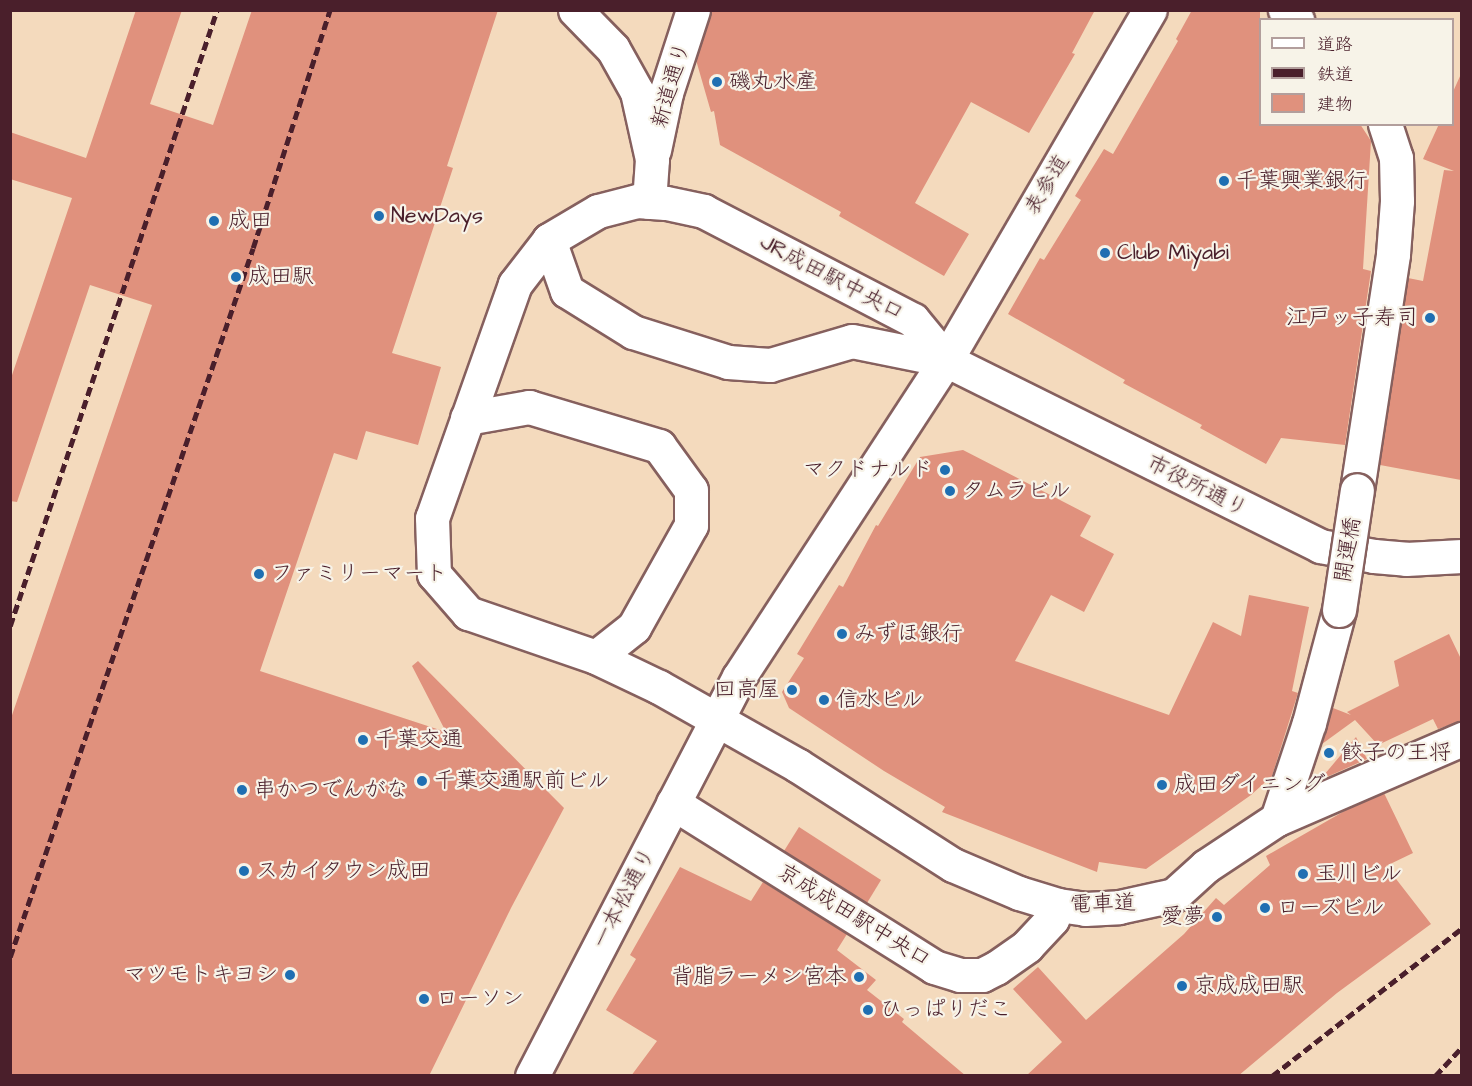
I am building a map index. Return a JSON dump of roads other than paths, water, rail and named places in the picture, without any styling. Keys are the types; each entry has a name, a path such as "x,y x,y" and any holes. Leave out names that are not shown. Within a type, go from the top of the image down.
{"street":[{"path":"575,10 613,50 637,92 652,159 649,202"},
{"name":"新道通り","path":"652,159 666,93 693,10"},
{"name":"表参道","path":"715,719 739,677 946,360 1150,10"},
{"name":"開運橋","path":"1277,819 1309,723 1339,610 1394,254 1397,201 1396,158 1386,126"},
{"name":"JR成田駅中央口","path":"715,719 596,657 468,613 434,574 432,519 515,284 549,240 598,211 637,201 704,211 913,320 946,360"},
{"name":"JR成田駅中央口","path":"549,240 567,291 633,332 728,362 770,365 852,341 946,360"},
{"name":"市役所通り","path":"946,360 1320,546 1374,556 1406,559 1461,556"},
{"path":"467,418 529,407 659,446 692,490 691,525 634,627 596,657"},
{"name":"一本松通り","path":"532,1076 715,719"},
{"name":"電車道","path":"715,719 797,765 953,865 1019,893 1058,905 1085,909 1119,907 1174,895 1206,866 1277,819 1461,739"},
{"name":"京成成田駅中央口","path":"673,803 934,967 960,975 982,975 1012,957 1027,946 1052,919 1058,905"}],"railway":[{"path":"10,626 217,10"},
{"path":"10,957 253,248 330,10"},
{"path":"1272,1076 1462,928"},
{"path":"1435,1076 1462,1047"}],"place":[{"name":"磯丸水產","path":"717,82"},
{"name":"千葉興業銀行","path":"1224,181"},
{"name":"NewDays","path":"379,216"},
{"name":"成田","path":"214,221"},
{"name":"Club Miyabi","path":"1105,253"},
{"name":"成田駅","path":"236,277"},
{"name":"江戸ッ子寿司","path":"1430,318"},
{"name":"マクドナルド","path":"945,470"},
{"name":"タムラビル","path":"950,491"},
{"name":"ファミリーマート","path":"259,574"},
{"name":"みずほ銀行","path":"842,634"},
{"name":"回高屋","path":"792,690"},
{"name":"信水ビル","path":"824,700"},
{"name":"千葉交通","path":"363,740"},
{"name":"餃子の王将","path":"1329,753"},
{"name":"千葉交通駅前ビル","path":"422,781"},
{"name":"成田ダイニング","path":"1162,785"},
{"name":"串かつでんがな","path":"242,790"},
{"name":"スカイタウン成田","path":"244,871"},
{"name":"玉川ビル","path":"1303,874"},
{"name":"ローズビル","path":"1265,908"},
{"name":"愛夢","path":"1217,917"},
{"name":"マツモトキヨシ","path":"290,975"},
{"name":"背脂ラーメン宮本","path":"859,977"},
{"name":"京成成田駅","path":"1182,986"},
{"name":"ローソン","path":"424,999"},
{"name":"ひっぱりだこ","path":"868,1010"}]}
